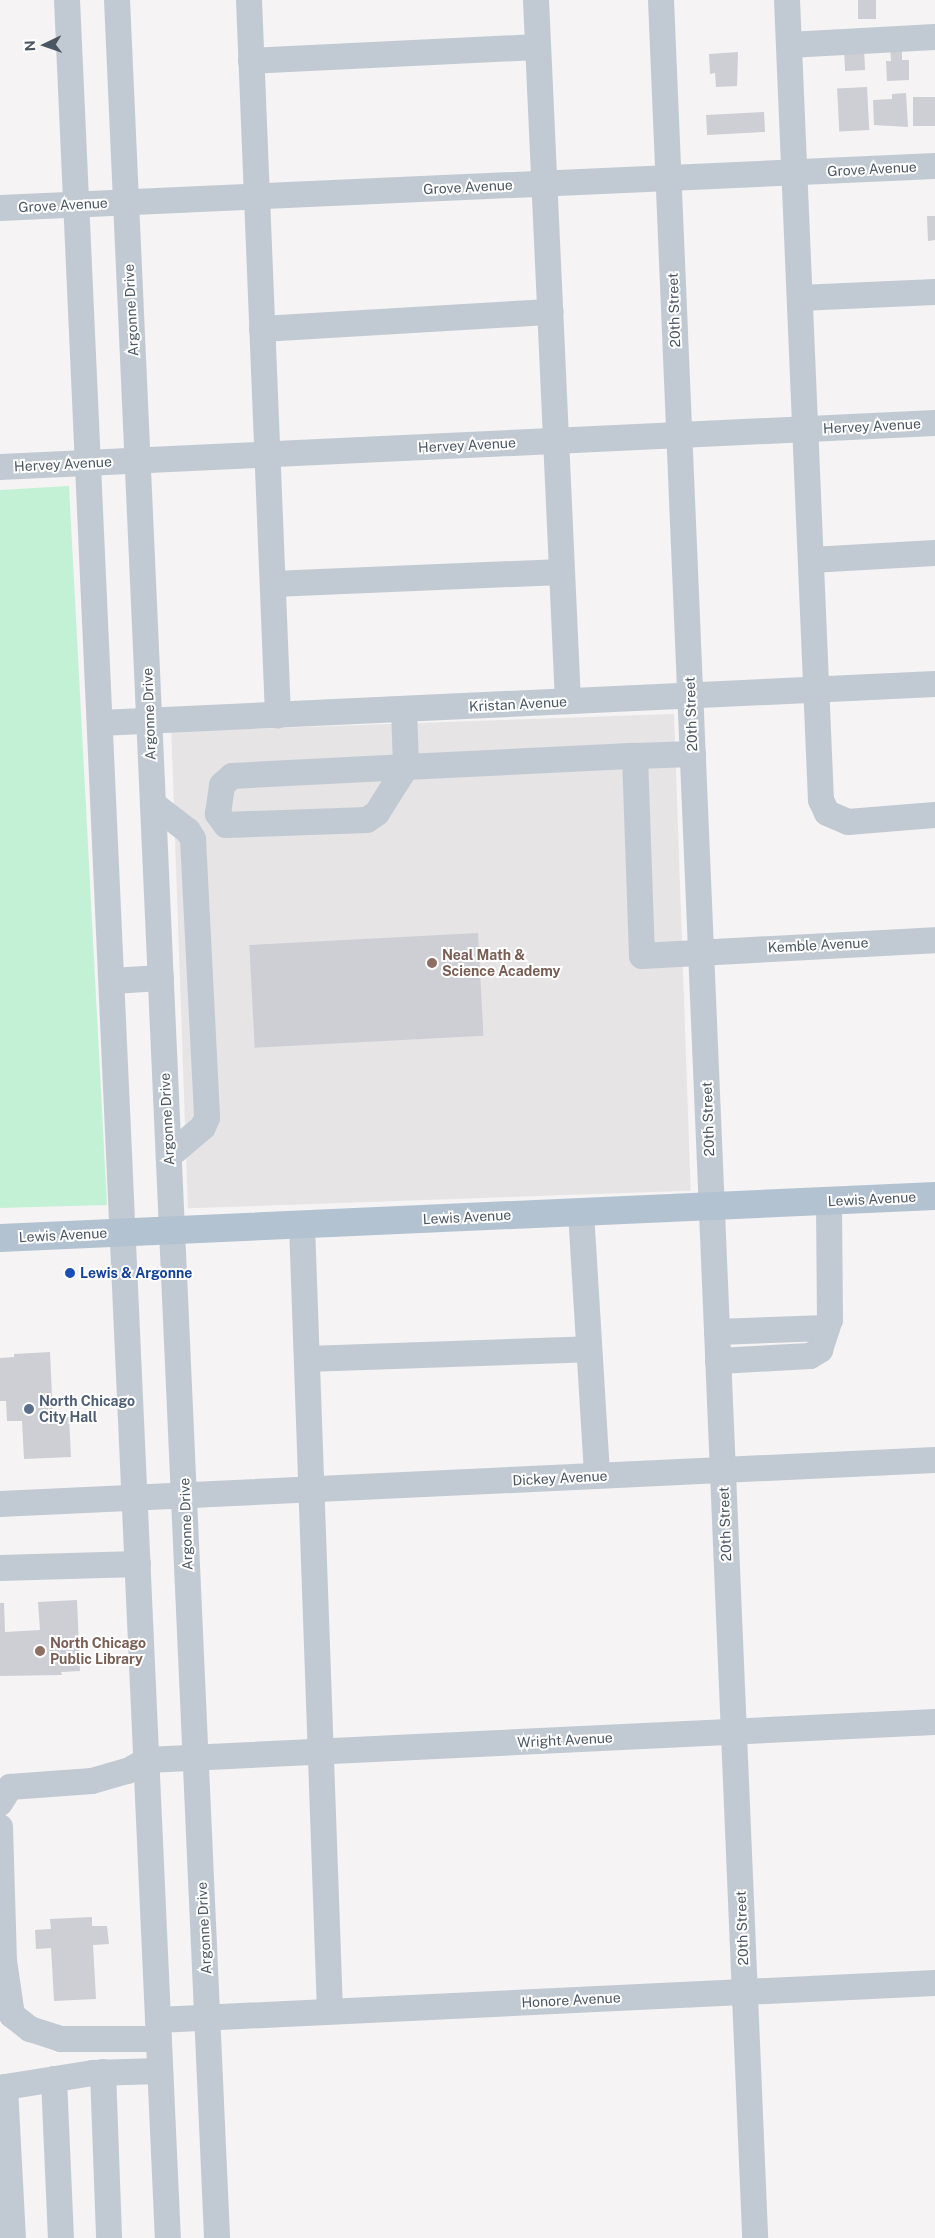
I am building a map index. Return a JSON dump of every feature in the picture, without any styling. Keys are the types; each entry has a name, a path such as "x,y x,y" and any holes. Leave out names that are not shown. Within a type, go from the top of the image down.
{"main road":[{"name":"Lewis Avenue","path":"0,1238 935,1196"}],"street":[{"path":"67,0 168,2238"},
{"name":"Argonne Drive","path":"117,0 217,2238"},
{"path":"249,0 278,715"},
{"path":"536,0 568,702"},
{"name":"20th Street","path":"661,0 755,2238"},
{"path":"788,0 820,790 827,813 842,820 864,822 935,815"},
{"path":"789,45 935,37"},
{"path":"251,61 538,47"},
{"name":"Grove Avenue","path":"0,208 935,166"},
{"path":"800,298 935,292"},
{"path":"262,329 550,312"},
{"name":"Hervey Avenue","path":"0,468 935,423"},
{"path":"811,560 935,553"},
{"path":"273,584 562,572"},
{"name":"Kristan Avenue","path":"100,723 935,684"},
{"path":"404,709 406,767 377,814 367,820 226,825 218,814 222,785 232,776 406,767 635,756 693,754"},
{"name":"Kemble Avenue","path":"635,756 642,956 701,950 935,940"},
{"path":"153,804 188,831 193,839 207,1118 203,1126 169,1156"},
{"path":"112,981 161,978"},
{"path":"718,1361 810,1356 820,1350 827,1328 831,1262 828,1201"},
{"path":"581,1212 597,1476"},
{"path":"302,1224 330,2012"},
{"path":"717,1332 827,1328"},
{"path":"307,1359 589,1349"},
{"name":"Dickey Avenue","path":"0,1504 935,1460"},
{"path":"0,1489 0,1504"},
{"path":"0,1568 138,1564"},
{"name":"Wright Avenue","path":"147,1760 935,1722"},
{"path":"0,1803 10,1787 92,1781 128,1771 147,1760"},
{"name":"Honore Avenue","path":"0,1827 4,1961 12,2015 30,2029 61,2040 159,2029 208,2018 935,1983"},
{"path":"13,2238 3,2088 103,2072 160,2070"},
{"path":"103,2072 109,2238"},
{"path":"54,2079 61,2238"}],"shaded area":[{"name":"Neal Math & Science Academy","path":"674,714 691,1191 188,1208 171,732"}],"green space":[{"path":"69,486 107,1205 0,1208 0,490"}],"building":[{"path":"858,0 876,0 876,19 858,19"},
{"path":"902,45 902,60 909,60 909,80 887,81 886,61 891,61 890,46"},
{"path":"864,49 865,70 845,71 844,50"},
{"path":"738,52 737,86 716,87 715,73 710,74 709,54"},
{"path":"867,87 869,130 839,132 837,89"},
{"path":"906,93 908,127 874,125 873,100 892,99 892,94"},
{"path":"913,97 935,97 935,126 913,126"},
{"path":"764,112 765,132 707,135 706,115"},
{"path":"927,216 935,216 935,240 928,241"},
{"path":"478,933 483,1036 255,1048 249,945"},
{"name":"North Chicago City Hall","path":"50,1352 53,1418 69,1417 71,1457 24,1459 22,1421 7,1421 6,1401 0,1401 0,1358 14,1357 14,1354"},
{"name":"North Chicago Public Library","path":"77,1600 80,1671 61,1672 62,1675 0,1676 0,1603 4,1603 5,1632 40,1630 38,1602"},
{"path":"92,1917 92,1926 107,1926 109,1944 93,1945 96,1999 54,2001 51,1948 36,1949 35,1930 51,1929 50,1919"}],"place":[{"name":"Neal Math & Science Academy","path":"432,963"},
{"name":"Lewis & Argonne","path":"70,1273"},
{"name":"North Chicago City Hall","path":"29,1409"},
{"name":"North Chicago Public Library","path":"40,1651"}]}
